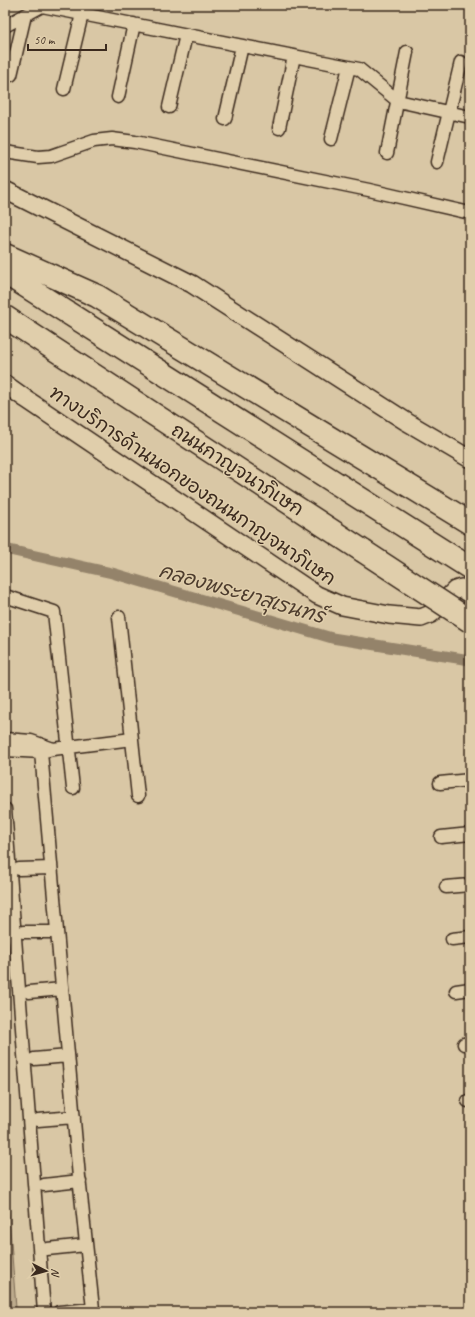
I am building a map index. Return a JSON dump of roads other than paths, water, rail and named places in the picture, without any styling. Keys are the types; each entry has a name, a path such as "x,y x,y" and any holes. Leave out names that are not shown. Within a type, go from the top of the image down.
{"highway":[{"path":"5,255 97,296 470,523"},
{"path":"5,273 470,568"},
{"name":"ถนนกาญจนาภิเษก","path":"5,317 470,621"}],"main road":[{"path":"5,190 192,284 407,422 470,459"},
{"name":"ทางบริการด้านนอกของถนนกาญจนาภิเษก","path":"5,384 317,595 342,606 389,615 421,618 431,614 456,590 461,588 470,594"}],"street":[{"path":"5,26 42,6 359,69 398,101 470,116"},
{"path":"64,89 82,14"},
{"path":"11,75 25,15"},
{"path":"118,97 134,24"},
{"path":"169,108 186,35"},
{"path":"225,119 242,46"},
{"path":"387,153 407,52"},
{"path":"279,128 294,56"},
{"path":"437,162 460,62"},
{"path":"332,139 349,67"},
{"path":"5,152 38,157 51,156 94,141 112,139 136,142 470,212"},
{"path":"5,596 54,612 73,788"},
{"path":"119,617 138,796"},
{"path":"5,739 31,741 53,748"},
{"path":"5,750 41,752 53,748 132,739"},
{"path":"41,752 68,1056 93,1309 59,1312"},
{"path":"440,783 470,780"},
{"path":"5,809 44,1312"},
{"path":"442,837 470,834"},
{"path":"19,869 51,868"},
{"path":"446,887 470,885"},
{"path":"23,932 57,932"},
{"path":"452,939 470,937"},
{"path":"29,992 62,989"},
{"path":"456,990 470,990"},
{"path":"34,1059 68,1056"},
{"path":"38,1120 74,1117"},
{"path":"44,1184 80,1181"},
{"path":"47,1249 86,1245"}],"waterway":[{"name":"คลองพระยาสุเรนทร์","path":"5,549 112,573 332,638 470,660"}]}
